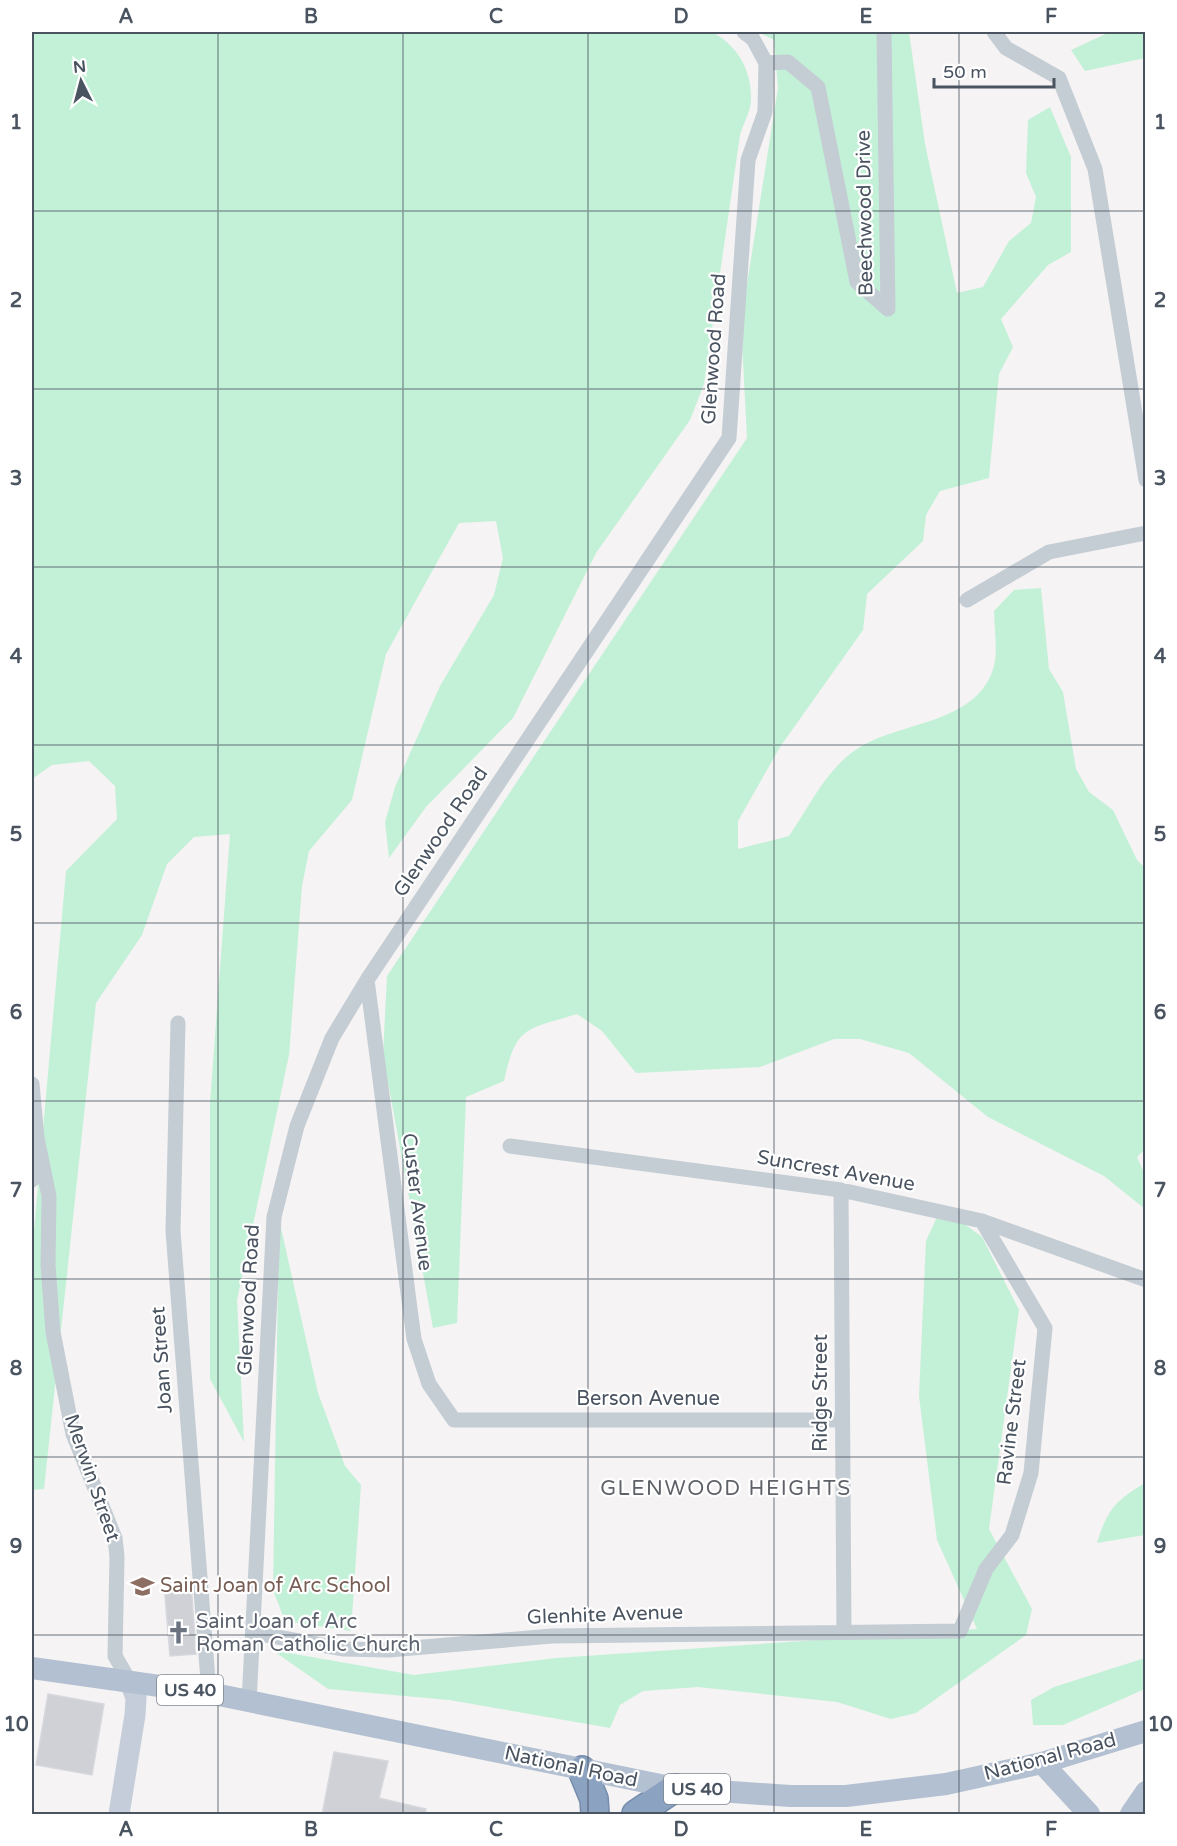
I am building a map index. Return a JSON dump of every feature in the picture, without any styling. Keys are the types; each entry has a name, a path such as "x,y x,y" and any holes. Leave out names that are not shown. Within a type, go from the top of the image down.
{"highway":[{"path":"582,1770 594,1798 595,1815"},
{"path":"636,1815 675,1788"}],"main road":[{"name":"National Road","path":"32,1668 209,1693 675,1788 790,1796 846,1796 946,1784 1042,1763 1146,1731"},
{"path":"1042,1763 1089,1815"},
{"path":"1131,1815 1146,1792"}],"street":[{"path":"744,32 753,39 766,63"},
{"name":"Beechwood Drive","path":"766,63 788,62 818,87 857,282 888,309 884,32"},
{"path":"994,32 1006,48 1059,78 1095,169 1146,480"},
{"name":"Glenwood Road","path":"249,1702 274,1217 297,1126 333,1038 367,980 729,438 748,160 765,112 766,63"},
{"path":"968,600 1049,552 1146,533"},
{"name":"Custer Avenue","path":"367,980 414,1339 429,1384 454,1420"},
{"name":"Joan Street","path":"178,1023 173,1231 209,1693"},
{"name":"Merwin Street","path":"32,1084 37,1138 49,1196 48,1265 53,1332 72,1434 115,1538 117,1557 115,1656 136,1698 119,1815"},
{"name":"Merwin Street","path":"32,1180 37,1138"},
{"name":"Suncrest Avenue","path":"510,1146 841,1190 982,1221 1146,1280"},
{"name":"Ridge Street","path":"841,1190 844,1632"},
{"name":"Ravine Street","path":"960,1631 986,1569 1012,1534 1031,1473 1045,1328 982,1221"},
{"name":"Berson Avenue","path":"454,1420 842,1420"},
{"name":"Glenhite Avenue","path":"254,1632 344,1650 389,1650 552,1636 960,1631"}],"green space":[{"path":"32,32 712,32 736,51 746,69 751,89 751,104 740,135 704,384 690,420 596,553 513,718 426,807 389,858 385,822 395,787 440,686 494,595 503,558 496,521 459,523 386,654 352,800 309,851 302,886 289,1055 237,1300 244,1442 210,1379 210,1103 230,834 194,837 167,864 142,935 96,1003 44,1489 32,1490 32,1253 66,871 117,819 115,786 89,761 52,765 32,779"},
{"path":"758,32 909,32 925,144 957,293 983,287 1009,241 1031,223 1036,197 1026,173 1028,120 1050,107 1071,157 1071,252 1048,265 1001,319 1013,347 999,374 989,478 940,491 926,515 923,541 867,594 863,630 780,747 738,821 738,849 789,836 828,777 846,757 857,749 874,740 955,711 972,700 985,685 994,666 996,646 994,611 1014,590 1041,588 1049,669 1063,692 1076,769 1089,792 1113,810 1137,860 1145,868 1146,1148 1137,1157 1145,1175 1145,1209 1104,1176 988,1117 909,1053 860,1039 834,1039 760,1067 636,1073 602,1031 577,1014 546,1023 526,1032 513,1049 504,1081 466,1097 457,1323 433,1328 383,1055 387,976 747,438 741,322 778,88 774,40"},
{"path":"1110,32 1145,32 1145,58 1085,71 1071,50"},
{"path":"937,1217 962,1222 982,1237 1019,1310 989,1529 1032,1609 1026,1635 916,1713 891,1719 837,1702 698,1687 643,1691 620,1705 610,1728 449,1700 328,1689 272,1650 414,1675 556,1658 977,1629 937,1540 919,1396 926,1241"},
{"path":"279,1219 318,1393 345,1466 361,1485 351,1631 285,1621 273,1590"},
{"path":"1145,1483 1145,1535 1097,1543 1114,1507"},
{"path":"1145,1658 1145,1689 1063,1725 1033,1725 1031,1700 1054,1687"}],"building":[{"path":"191,1582 196,1654 170,1656 164,1584"},
{"path":"48,1694 104,1704 92,1775 36,1765"},
{"path":"334,1752 388,1761 379,1798 426,1809 425,1815 322,1815"}],"place":[{"name":"Saint Joan of Arc School","path":"142,1586"},
{"name":"Saint Joan of Arc Roman Catholic Church","path":"178,1633"}],"district":[{"name":"GLENWOOD HEIGHTS","path":"726,1488"}]}
